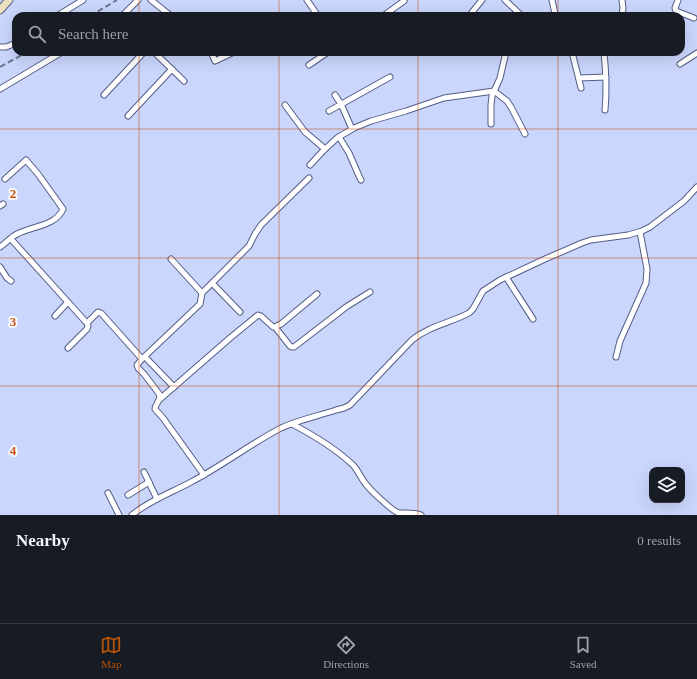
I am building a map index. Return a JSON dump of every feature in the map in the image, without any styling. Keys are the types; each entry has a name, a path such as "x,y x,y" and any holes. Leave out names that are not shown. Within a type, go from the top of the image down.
{"main road":[{"path":"0,10 9,0"}],"street":[{"path":"64,12 83,0"},
{"path":"126,12 138,0"},
{"path":"151,0 166,12"},
{"path":"307,0 315,12"},
{"path":"472,12 482,0"},
{"path":"505,0 518,12"},
{"path":"552,0 555,12"},
{"path":"622,0 622,12"},
{"path":"676,12 678,0"},
{"path":"389,12 404,1"},
{"path":"685,15 694,18"},
{"path":"0,47 12,45"},
{"path":"680,64 697,53"},
{"path":"0,88 55,56"},
{"path":"104,95 140,56"},
{"path":"158,56 184,80"},
{"path":"213,56 215,61 226,56"},
{"path":"309,66 323,56"},
{"path":"491,124 492,96 500,78 505,56"},
{"path":"573,56 581,88"},
{"path":"604,56 606,77 605,110"},
{"path":"128,116 172,69"},
{"path":"328,111 390,77"},
{"path":"579,78 606,77"},
{"path":"310,165 324,149 339,136 352,128 444,98 494,91 511,107 525,134"},
{"path":"335,95 341,104 352,128"},
{"path":"285,106 305,132 324,149"},
{"path":"339,136 349,153 361,180"},
{"path":"0,247 17,234 55,219 63,209 26,160 5,179"},
{"path":"160,399 160,395 137,365 200,304 202,293 249,246 261,225 309,178"},
{"path":"132,515 157,499 191,483 279,429 350,405 412,340 434,327 469,313 473,309 483,291 506,277 582,243 591,240 640,232 650,227 684,201 697,187"},
{"path":"616,357 620,341 646,283 647,269 640,232"},
{"path":"11,238 87,323"},
{"path":"171,259 202,293"},
{"path":"0,267 7,278 11,281"},
{"path":"506,277 532,319"},
{"path":"212,283 240,312"},
{"path":"204,475 163,418 155,410 155,407 160,399 258,315 275,327 290,346 294,347 370,292"},
{"path":"275,327 281,324 317,294"},
{"path":"55,316 68,302"},
{"path":"68,348 86,329 88,326 87,323 98,312 101,313 174,387"},
{"path":"292,424 324,442 351,463 365,484 380,499 400,513 421,515"},
{"path":"144,472 157,499"},
{"path":"128,495 149,482"},
{"path":"108,493 119,515"}],"railway":[{"path":"97,12 117,0"},
{"path":"0,67 20,56"}]}
